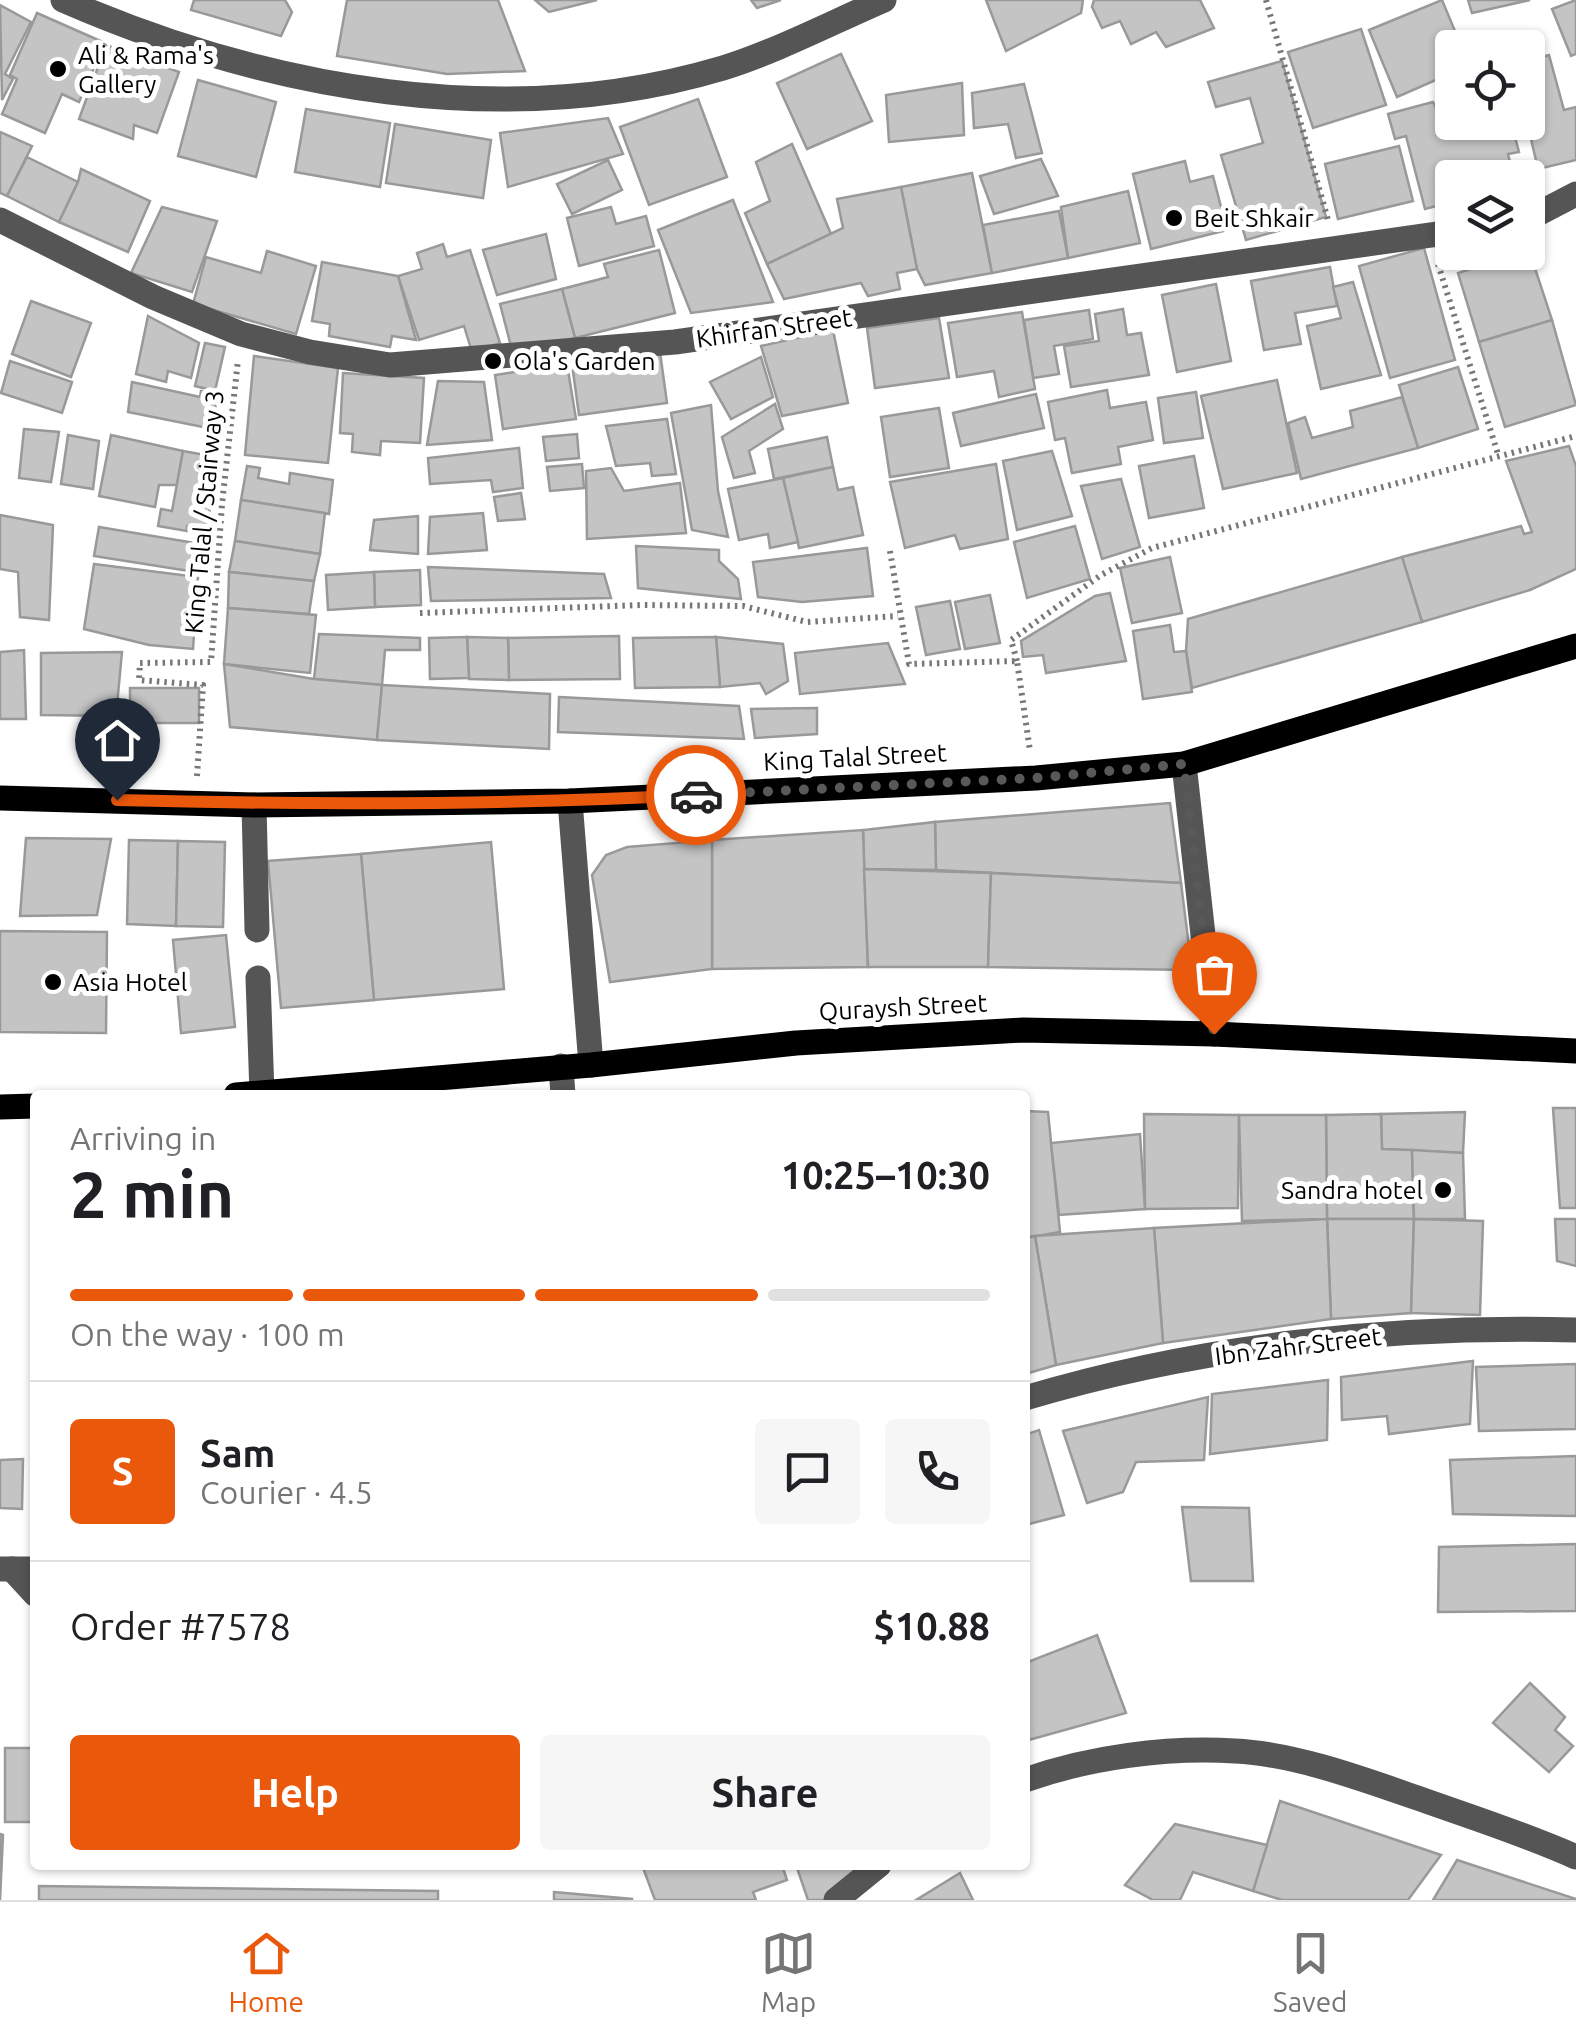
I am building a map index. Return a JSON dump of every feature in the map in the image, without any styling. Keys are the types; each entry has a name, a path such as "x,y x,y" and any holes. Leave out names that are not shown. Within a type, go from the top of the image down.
{"main road":[{"name":"King Talal Street","path":"0,798 254,805 570,801 1036,778 1184,764 1576,646"},
{"name":"Quraysh Street","path":"305,1090 796,1043 1022,1030 1214,1034 1576,1051"},
{"path":"0,1107 30,1106"}],"street":[{"path":"63,0 221,59 351,88 495,100 618,91 724,68 884,0"},
{"path":"1545,211 1576,194"},
{"name":"Khirfan Street","path":"0,220 153,296 241,334 310,352 390,366 675,342 1435,235"},
{"path":"1184,764 1214,1034"},
{"path":"570,801 590,1065"},
{"path":"254,805 257,930"},
{"path":"258,978 262,1090"},
{"path":"561,1066 563,1090"},
{"name":"Ibn Zahr Street","path":"1030,1397 1179,1362 1336,1338 1518,1328 1576,1330"},
{"path":"1030,1778 1064,1766 1137,1756 1237,1751 1339,1771 1538,1840 1576,1857"},
{"path":"836,1900 873,1870"}],"path":[{"path":"1266,0 1336,251"},
{"path":"1450,270 1498,454"},
{"name":"King Talal / Stairway 3","path":"195,802 203,685 139,680 140,663 211,662 222,504 241,334"},
{"path":"1036,778 1011,640 1101,575 1152,548 1576,436"},
{"path":"890,551 909,664 1017,660"},
{"path":"420,613 641,605 743,606 808,622 898,616"}],"building":[{"path":"194,0 285,0 292,12 281,36 191,10"},
{"path":"347,0 498,0 525,71 447,74 337,56"},
{"path":"535,0 597,0 549,12"},
{"path":"751,0 781,0 757,8"},
{"path":"986,0 1083,0 1081,13 1006,51"},
{"path":"1094,0 1200,0 1214,28 1166,47 1156,32 1131,44 1120,21 1102,28 1092,7"},
{"path":"1442,0 1454,30 1435,30 1435,80 1397,97 1369,30"},
{"path":"1468,0 1530,0 1472,13"},
{"path":"1576,0 1576,54 1571,56 1552,9"},
{"path":"0,5 31,22 5,74 13,79 2,100"},
{"path":"37,13 105,43 79,102 62,94 45,133 2,114 17,79 10,75"},
{"path":"1361,29 1386,105 1313,128 1288,52"},
{"path":"106,45 179,72 157,133 134,125 133,139 79,119"},
{"path":"841,54 872,121 807,149 777,83"},
{"path":"1549,55 1564,110 1576,107 1576,160 1545,167 1545,160 1536,160 1531,140 1545,140 1545,56"},
{"path":"1282,61 1326,217 1246,240 1221,155 1263,143 1250,98 1216,107 1208,82"},
{"path":"198,80 276,102 256,177 178,156"},
{"path":"962,83 964,135 889,142 886,95"},
{"path":"1024,84 1042,153 1016,158 1008,124 974,128 972,93"},
{"path":"698,99 727,177 649,205 620,127"},
{"path":"1433,102 1435,140 1516,140 1519,152 1508,154 1510,160 1435,160 1435,206 1425,209 1406,136 1395,139 1388,114"},
{"path":"306,109 390,123 380,187 295,172"},
{"path":"608,118 623,154 508,187 500,133"},
{"path":"395,124 491,140 483,198 386,183"},
{"path":"0,132 32,146 7,196 0,193"},
{"path":"792,144 831,234 767,264 745,213 770,201 756,162"},
{"path":"1399,146 1413,201 1338,219 1325,164"},
{"path":"27,157 78,182 59,222 7,196"},
{"path":"1041,159 1058,196 994,214 980,176"},
{"path":"608,160 622,190 572,214 557,184"},
{"path":"1185,161 1190,182 1213,176 1227,230 1151,249 1133,174"},
{"path":"81,169 150,201 128,252 59,222"},
{"path":"972,173 992,273 925,285 917,269 901,187"},
{"path":"901,187 917,269 897,273 900,289 868,296 861,283 784,299 767,264 843,228 837,199"},
{"path":"1128,191 1140,243 1068,258 1061,207"},
{"path":"733,200 773,302 691,313 658,230"},
{"path":"162,207 217,221 192,292 131,273"},
{"path":"611,207 616,224 646,216 654,246 579,266 567,218"},
{"path":"1059,211 1068,258 992,273 983,225"},
{"path":"546,234 556,279 497,295 483,250"},
{"path":"443,244 447,257 470,250 500,343 472,352 464,326 419,340 398,276 422,269 417,253"},
{"path":"1424,248 1455,360 1390,378 1359,266"},
{"path":"659,250 675,313 575,338 562,289 608,277 604,264"},
{"path":"267,251 316,266 296,334 193,304 206,257 261,273"},
{"path":"322,262 398,276 416,340 392,336 390,347 329,336 330,324 312,321"},
{"path":"1330,267 1337,306 1295,313 1301,344 1264,350 1251,281"},
{"path":"1536,270 1552,320 1479,342 1458,273"},
{"path":"1353,282 1381,375 1321,389 1307,326 1341,318 1333,287"},
{"path":"1216,284 1231,361 1177,372 1162,295"},
{"path":"562,289 575,338 513,354 500,304"},
{"path":"31,301 91,323 71,377 12,354"},
{"path":"1123,309 1127,335 1141,333 1149,375 1071,387 1064,346 1099,341 1095,314"},
{"path":"1089,310 1093,339 1054,346 1059,374 1033,378 1024,320"},
{"path":"1022,312 1035,389 999,397 994,371 957,377 948,323"},
{"path":"148,316 199,343 191,378 168,371 166,382 136,374"},
{"path":"939,318 949,378 875,388 867,328"},
{"path":"1552,320 1576,405 1505,427 1479,342"},
{"path":"833,330 848,403 782,416 761,346"},
{"path":"205,343 225,347 215,391 195,386"},
{"path":"660,352 667,403 579,415 572,364"},
{"path":"254,356 338,368 328,463 245,455"},
{"path":"761,357 773,397 731,419 710,382"},
{"path":"10,361 72,382 62,413 1,393"},
{"path":"567,364 576,419 503,429 495,375"},
{"path":"1458,367 1478,429 1418,448 1399,385"},
{"path":"343,373 424,378 420,443 381,441 380,455 352,452 353,434 340,433"},
{"path":"1277,380 1297,473 1223,489 1201,396"},
{"path":"438,381 484,382 492,440 427,445"},
{"path":"132,382 200,397 201,391 217,394 213,429 128,412"},
{"path":"1107,390 1110,408 1146,402 1153,440 1118,447 1121,464 1072,473 1065,438 1055,440 1048,402"},
{"path":"1196,392 1203,438 1164,443 1158,398"},
{"path":"1036,394 1044,428 961,446 953,413"},
{"path":"1402,397 1418,448 1301,479 1288,423 1305,417 1312,438 1353,427 1350,411"},
{"path":"775,404 783,429 749,451 755,473 734,478 722,437"},
{"path":"711,405 718,491 728,537 692,530 671,413"},
{"path":"939,408 949,468 890,477 881,417"},
{"path":"667,419 676,474 652,476 650,463 616,466 606,426"},
{"path":"24,429 59,432 51,482 19,478"},
{"path":"577,434 579,458 546,461 543,437"},
{"path":"68,435 99,441 93,489 61,484"},
{"path":"111,435 183,451 177,485 159,485 155,507 99,496"},
{"path":"827,437 833,467 774,479 768,449"},
{"path":"1569,446 1576,466 1576,569 1530,590 1422,622 1402,557 1521,526 1524,534 1532,532 1506,461"},
{"path":"519,448 523,488 493,492 491,480 430,484 428,458"},
{"path":"183,451 211,456 209,530 158,526 161,509 172,511"},
{"path":"1052,451 1072,516 1017,530 1003,461"},
{"path":"1194,456 1204,508 1149,518 1139,466"},
{"path":"582,464 584,488 550,491 547,467"},
{"path":"996,464 1008,539 960,549 955,535 905,548 890,482"},
{"path":"247,466 260,468 258,478 289,484 290,473 333,480 329,514 241,500"},
{"path":"833,467 838,490 853,487 863,535 799,548 783,478"},
{"path":"611,468 624,491 680,483 686,533 587,539 586,471"},
{"path":"783,478 798,542 770,548 768,534 739,540 728,489"},
{"path":"1121,479 1140,547 1102,559 1081,486"},
{"path":"521,493 525,519 498,521 494,497"},
{"path":"241,500 325,513 320,554 235,541"},
{"path":"483,513 487,550 428,554 430,517"},
{"path":"0,515 53,525 49,620 20,617 18,572 0,569"},
{"path":"418,516 418,554 370,550 374,520"},
{"path":"1075,526 1090,579 1027,598 1014,542"},
{"path":"99,527 207,545 202,573 94,556"},
{"path":"235,541 320,554 314,581 229,572"},
{"path":"636,546 719,550 719,561 738,579 741,599 638,588"},
{"path":"867,548 873,596 802,602 758,597 753,562"},
{"path":"1170,557 1182,613 1132,623 1120,568"},
{"path":"1402,557 1422,622 1192,688 1186,651 1188,619"},
{"path":"94,564 198,577 193,649 149,645 84,629"},
{"path":"428,567 604,574 611,598 431,601"},
{"path":"420,570 421,605 375,607 374,572"},
{"path":"229,572 314,581 309,614 228,608"},
{"path":"374,572 375,607 328,610 326,575"},
{"path":"1110,593 1126,661 1046,673 1043,655 1023,657 1021,641 1095,596"},
{"path":"990,595 1000,643 965,649 955,602"},
{"path":"950,601 960,649 926,655 916,607"},
{"path":"228,608 316,615 310,673 224,664"},
{"path":"1170,625 1174,652 1186,651 1192,692 1143,699 1133,631"},
{"path":"319,634 420,638 420,650 385,650 382,685 314,679"},
{"path":"619,636 620,679 509,680 508,638"},
{"path":"467,637 508,638 509,680 469,679"},
{"path":"467,637 469,678 430,679 429,638"},
{"path":"716,637 783,644 788,681 766,694 760,683 720,687"},
{"path":"716,637 720,687 635,688 633,638"},
{"path":"888,643 905,684 800,694 795,653"},
{"path":"24,650 26,719 0,719 0,652"},
{"path":"122,652 116,716 41,715 41,653"},
{"path":"224,664 314,679 382,685 377,740 230,727"},
{"path":"382,685 550,694 549,749 377,740"},
{"path":"130,688 199,688 199,723 130,723"},
{"path":"559,697 739,706 744,739 558,732"},
{"path":"817,708 817,734 755,738 751,709"},
{"path":"1170,803 1181,883 936,870 935,822"},
{"path":"935,822 936,870 864,869 863,830"},
{"path":"863,830 868,967 712,969 712,840"},
{"path":"26,838 111,839 97,915 20,916"},
{"path":"129,840 178,841 176,926 127,924"},
{"path":"712,840 712,969 610,982 592,875 606,855 627,847"},
{"path":"178,841 225,842 223,927 176,926"},
{"path":"491,842 504,989 374,1000 361,854"},
{"path":"361,854 374,1000 281,1008 268,861"},
{"path":"864,869 991,873 988,967 868,967"},
{"path":"991,873 1181,883 1192,970 988,967"},
{"name":"Asia Hotel","path":"0,931 107,932 106,1033 0,1032"},
{"path":"226,935 235,1027 181,1033 173,940"},
{"path":"1553,1108 1576,1108 1576,1208 1560,1208"},
{"path":"1030,1111 1048,1112 1060,1232 1030,1237"},
{"path":"1465,1112 1463,1153 1382,1149 1381,1114"},
{"path":"1144,1114 1239,1115 1238,1208 1145,1209"},
{"path":"1381,1114 1382,1149 1412,1150 1414,1219 1327,1219 1326,1115"},
{"path":"1239,1115 1326,1115 1327,1219 1242,1221"},
{"path":"1140,1134 1145,1209 1059,1215 1051,1143"},
{"path":"1412,1150 1463,1153 1465,1219 1414,1219"},
{"path":"1327,1219 1414,1219 1411,1313 1331,1319"},
{"path":"1327,1219 1331,1319 1163,1343 1154,1228"},
{"path":"1414,1219 1483,1221 1480,1315 1411,1313"},
{"path":"1555,1219 1576,1219 1576,1266 1557,1261"},
{"path":"1154,1228 1163,1343 1056,1365 1035,1236"},
{"path":"1035,1236 1056,1365 1030,1373 1030,1237"},
{"path":"1473,1361 1470,1424 1389,1434 1387,1416 1342,1420 1341,1377"},
{"path":"1576,1364 1576,1429 1479,1431 1476,1367"},
{"path":"1328,1380 1327,1440 1210,1454 1212,1394"},
{"path":"1208,1397 1204,1460 1136,1462 1123,1492 1087,1503 1063,1431"},
{"path":"1039,1430 1064,1515 1030,1524 1030,1433"},
{"path":"1576,1456 1576,1516 1453,1514 1450,1460"},
{"path":"23,1459 22,1509 0,1508 0,1460"},
{"path":"1182,1507 1249,1508 1253,1581 1191,1581"},
{"path":"1576,1544 1576,1611 1438,1612 1439,1547"},
{"path":"1097,1635 1126,1713 1030,1740 1030,1661"},
{"path":"1530,1683 1565,1717 1555,1730 1573,1746 1549,1772 1493,1723"},
{"path":"5,1748 30,1748 30,1822 5,1822"},
{"path":"1280,1801 1441,1855 1408,1900 1282,1900 1253,1891"},
{"path":"1175,1824 1267,1845 1253,1891 1193,1872 1180,1900 1153,1900 1125,1885"},
{"path":"0,1834 3,1835 0,1900"},
{"path":"1457,1860 1576,1899 1576,1900 1433,1900"},
{"path":"644,1870 784,1870 787,1880 753,1892 756,1900 655,1900"},
{"path":"798,1870 869,1870 830,1900 808,1900"},
{"path":"960,1873 973,1900 916,1900"},
{"path":"39,1886 438,1891 438,1900 39,1900"},
{"path":"554,1892 632,1899 632,1900 554,1900"}],"way so far":[{"path":"696,795 1036,778 1184,764 1214,1034"}],"place":[{"name":"Ali & Rama's Gallery","path":"58,69"},
{"name":"Beit Shkair","path":"1174,218"},
{"name":"Ola's Garden","path":"493,361"},
{"name":"Asia Hotel","path":"53,982"},
{"name":"Sandra hotel","path":"1443,1190"}],"route":[{"path":"117,800 254,805 570,801 696,795"}]}
